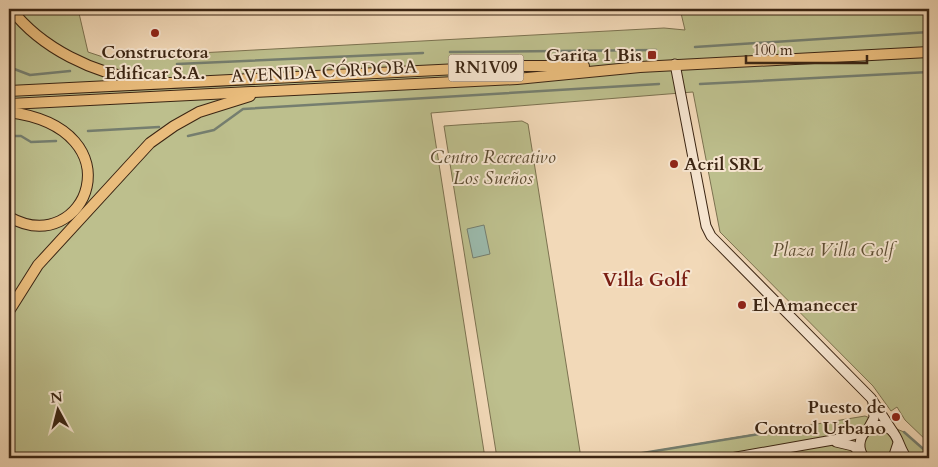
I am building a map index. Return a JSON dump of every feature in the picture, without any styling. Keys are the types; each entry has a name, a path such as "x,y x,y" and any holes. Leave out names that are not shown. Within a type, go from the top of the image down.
{"main road":[{"path":"11,9 34,34 88,65 120,77 176,83"},
{"name":"AVENIDA CÓRDOBA","path":"9,104 517,78 675,64 929,52"},
{"name":"AVENIDA CÓRDOBA","path":"9,91 518,66 640,67"},
{"path":"9,312 38,265 150,144 174,126 199,112 269,91"},
{"path":"9,112 42,118 63,129 81,151 88,174 84,195 73,212 55,224 32,225 9,217"}],"street":[{"path":"675,64 706,226 711,236 872,400 907,458"},
{"path":"862,455 860,441 874,418 872,400"},
{"path":"731,458 823,442 881,426 892,432"},
{"path":"823,442 845,443 862,455"},
{"path":"893,458 898,442"}],"green space":[{"name":"Plaza Villa Golf","path":"9,9 78,9 88,52 106,58 664,28 685,30 680,9 929,9 929,443 905,420 897,407 891,411 873,386 720,232 693,92 431,113 485,458 9,458"},
{"name":"Centro Recreativo Los Sueños","path":"522,121 528,124 581,458 497,458 444,126"},
{"path":"865,416 904,432 929,454 929,458 852,456 612,458"}],"shaded area":[{"path":"484,225 490,254 473,258 467,229"}],"waterway":[{"path":"695,47 929,32"},
{"path":"450,52 656,50"},
{"path":"177,64 423,53"},
{"path":"9,67 30,75 70,71"},
{"path":"700,84 929,72"},
{"path":"188,136 214,130 243,109 659,84"},
{"path":"88,131 159,127"},
{"path":"9,136 21,136 31,142 56,141"},
{"path":"612,458 797,428"},
{"path":"904,432 929,454"},
{"path":"842,458 853,456"}],"place":[{"name":"Constructora Edificar S.A.","path":"155,33"},
{"name":"Garita 1 Bis","path":"652,55"},
{"name":"Acril SRL","path":"674,164"},
{"name":"El Amanecer","path":"742,305"},
{"name":"Puesto de Control Urbano","path":"896,417"}],"district":[{"name":"Villa Golf","path":"645,280"}]}
